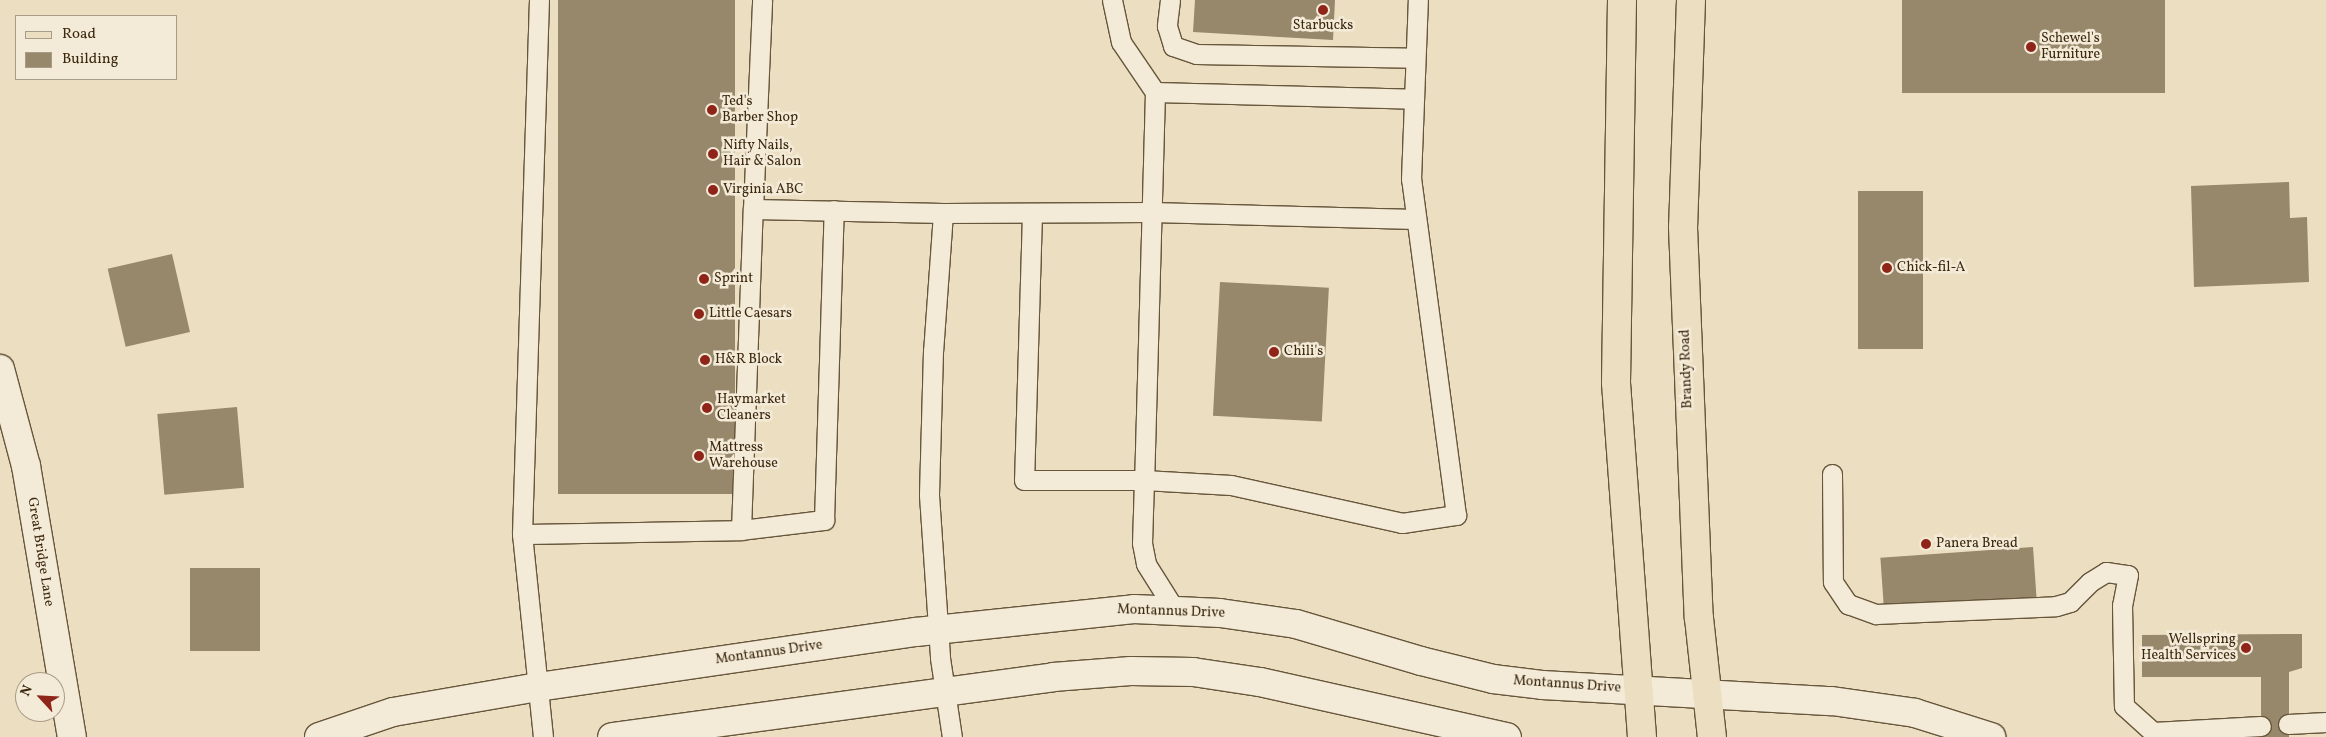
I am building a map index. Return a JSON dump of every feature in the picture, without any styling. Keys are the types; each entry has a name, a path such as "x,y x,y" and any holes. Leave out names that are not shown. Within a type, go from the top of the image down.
{"main road":[{"path":"1622,0 1616,383 1642,737"},
{"name":"Brandy Road","path":"1692,0 1683,227 1691,478 1699,618 1712,737"}],"street":[{"name":"Great Bridge Lane","path":"0,369 26,466 72,737"},
{"name":"Montannus Drive","path":"319,737 393,712 538,687 938,630 1102,610 1175,610 1296,624 1361,641 1421,661 1493,678 1542,685 1707,693 1871,706 1915,713 1991,737"},
{"path":"612,737 1094,673 1193,672 1315,692 1507,737"}],"lane":[{"path":"539,0 522,534 543,737"},
{"path":"741,530 762,0"},
{"path":"1112,0 1121,42 1154,92 1144,480 1145,558 1155,583 1175,610"},
{"path":"1170,0 1167,26 1173,46 1196,54 1415,58"},
{"path":"1032,213 1024,480 1144,480 1232,485 1402,523 1456,515 1411,179 1418,0"},
{"path":"1154,92 1414,98"},
{"path":"753,209 943,213 1151,212 1416,220"},
{"path":"522,534 741,530 824,520 834,210"},
{"path":"943,213 933,351 928,495 938,630 952,737"},
{"path":"1832,474 1833,582 1848,604 1876,614 2056,606 2070,602 2094,579 2106,572 2128,575 2122,606 2124,706 2153,732 2261,726"},
{"path":"2288,724 2326,722"}],"building":[{"path":"558,0 735,0 735,494 558,494"},
{"path":"1195,0 1335,0 1333,40 1193,32"},
{"name":"Schewel's Furniture","path":"1902,0 2165,0 2165,93 1902,93"},
{"path":"2289,182 2290,218 2307,217 2309,282 2194,287 2191,186"},
{"path":"1858,191 1923,191 1923,349 1858,349"},
{"path":"172,254 190,332 126,347 108,269"},
{"path":"1220,282 1329,288 1322,422 1213,416"},
{"path":"237,407 244,488 164,495 157,414"},
{"path":"2033,547 2037,607 1885,618 1880,558"},
{"path":"190,568 260,568 260,651 190,651"},
{"path":"2302,634 2302,668 2289,672 2289,737 2261,737 2261,677 2142,677 2142,635"}],"place":[{"name":"Starbucks","path":"1323,10"},
{"name":"Schewel's Furniture","path":"2031,47"},
{"name":"Ted's Barber Shop","path":"712,110"},
{"name":"Nifty Nails, Hair & Salon","path":"713,154"},
{"name":"Virginia ABC","path":"713,190"},
{"name":"Chick-fil-A","path":"1887,268"},
{"name":"Sprint","path":"704,279"},
{"name":"Little Caesars","path":"699,314"},
{"name":"Chili's","path":"1274,352"},
{"name":"H&R Block","path":"705,360"},
{"name":"Haymarket Cleaners","path":"707,408"},
{"name":"Mattress Warehouse","path":"699,456"},
{"name":"Panera Bread","path":"1926,544"},
{"name":"Wellspring Health Services","path":"2246,648"}]}
